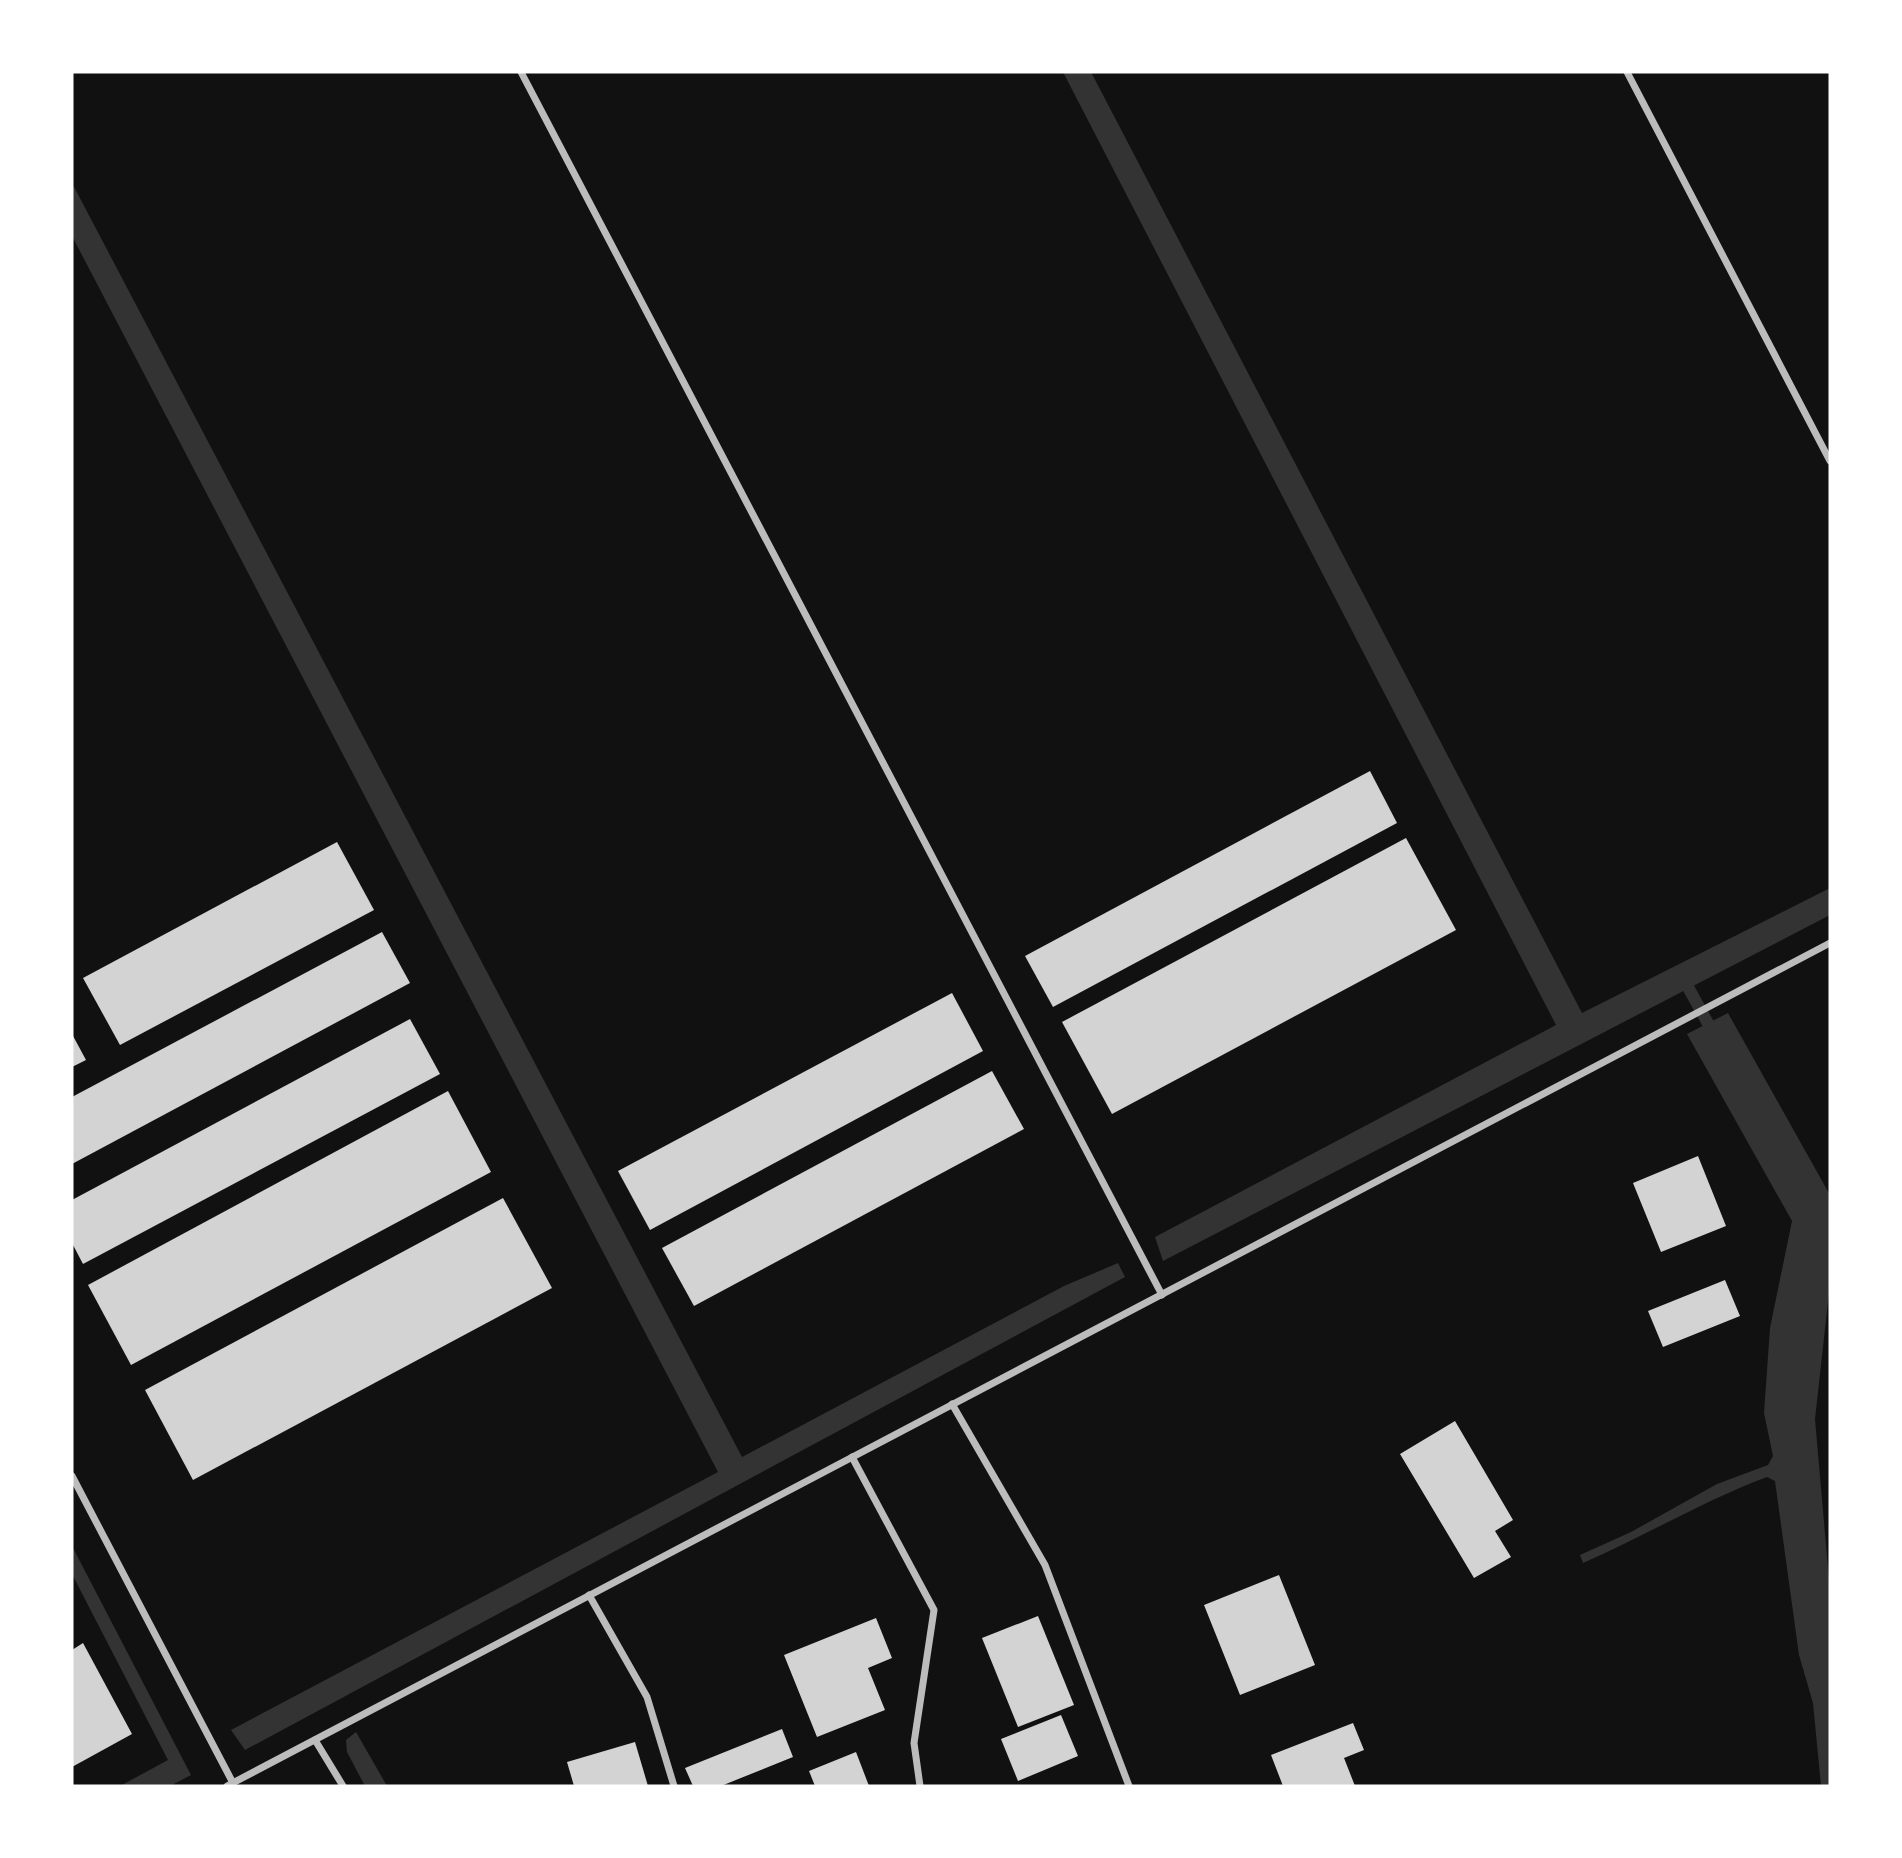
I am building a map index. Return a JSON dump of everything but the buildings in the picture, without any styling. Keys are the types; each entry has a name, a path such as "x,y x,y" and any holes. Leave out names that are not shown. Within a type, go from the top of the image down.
{"street":[{"path":"522,72 1162,1295"},
{"path":"1628,72 1830,461"},
{"path":"72,1476 230,1785 1830,943"},
{"path":"952,1404 1045,1565 1129,1786"},
{"path":"852,1457 933,1610 914,1743 920,1786"},
{"path":"589,1595 647,1697 674,1786"},
{"path":"315,1740 344,1786"}],"shaded area":[{"path":"1063,72 1091,72 1582,1013 1830,888 1830,915 1163,1261 1155,1237 1556,1025"},
{"path":"72,183 742,1457 1064,1286 1118,1263 1125,1277 245,1750 231,1730 718,1472 72,236"},
{"path":"1728,1013 1830,1195 1830,1284 1815,1419 1830,1591 1830,1786 1821,1786 1813,1703 1799,1655 1775,1481 1767,1477 1743,1486 1583,1563 1580,1555 1631,1532 1717,1484 1768,1465 1773,1456 1764,1413 1770,1328 1792,1221 1687,1034"},
{"path":"72,1546 191,1775 170,1786 120,1786 168,1760 72,1574"},
{"path":"356,1732 387,1786 365,1786 347,1752 346,1740"}],"waterway":[{"path":"1679,980 1683,978 1716,1038"}]}
